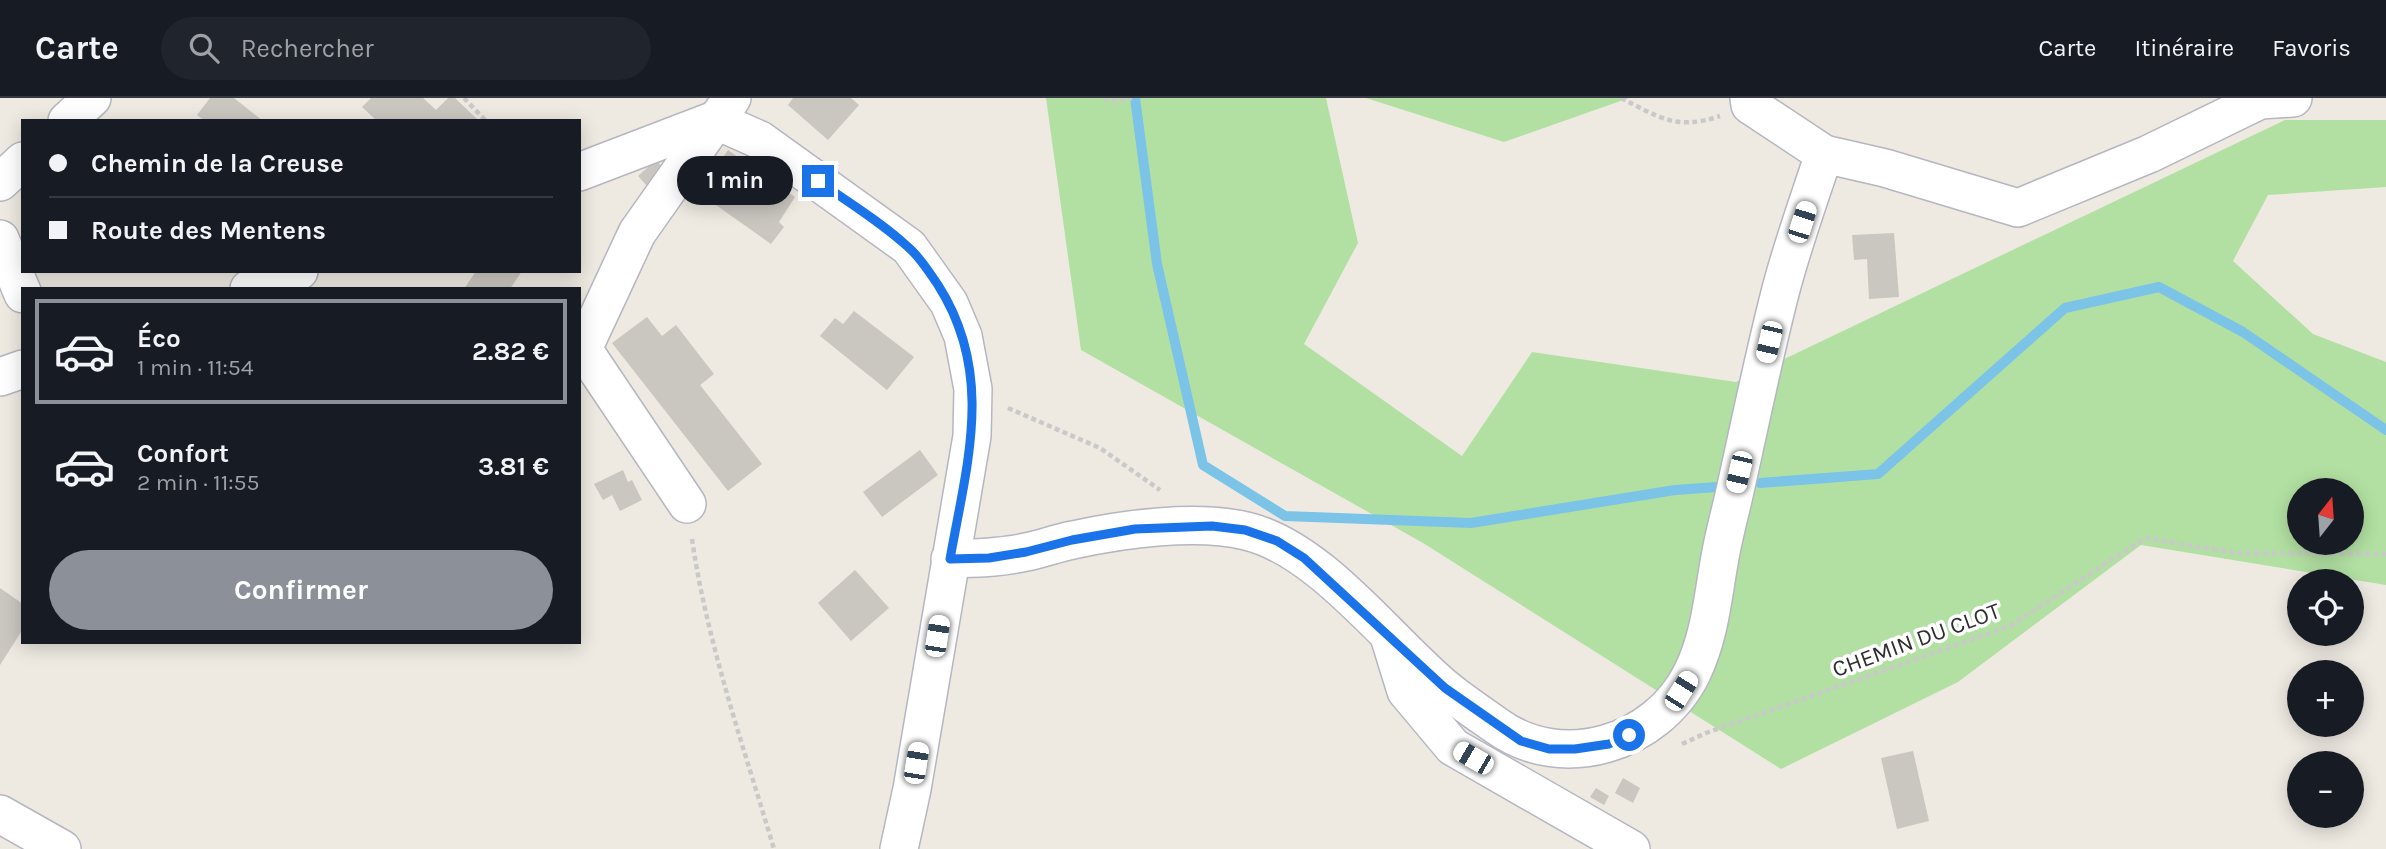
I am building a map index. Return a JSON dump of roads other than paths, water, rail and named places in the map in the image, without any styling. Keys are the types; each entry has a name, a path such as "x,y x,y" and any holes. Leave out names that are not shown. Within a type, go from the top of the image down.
{"street":[{"path":"69,119 92,98"},
{"path":"1750,102 1824,154 1885,168 2018,208 2149,154 2260,100 2293,98"},
{"path":"581,171 724,109"},
{"path":"724,109 760,140 909,247 949,303 962,336 974,389 972,436 900,849"},
{"path":"687,505 583,349 637,233 724,109"},
{"path":"950,559 989,558 1026,552 1072,540 1135,529 1212,526 1245,530 1277,541 1304,558 1456,696 1521,741 1549,749 1575,749 1609,744 1629,735 1664,710 1681,691 1692,674 1709,632 1721,552 1781,291 1824,154"},
{"path":"0,182 21,163"},
{"path":"0,239 21,289"},
{"path":"255,287 293,273"},
{"path":"0,377 21,370"},
{"path":"1389,635 1406,691 1453,747 1631,849"},
{"path":"0,814 62,849"}],"waterway":[{"path":"1135,98 1157,264 1203,465 1285,516 1471,523 1675,490 1717,487"},
{"path":"1760,483 1878,474 2065,308 2159,287 2243,332 2386,430"}]}
